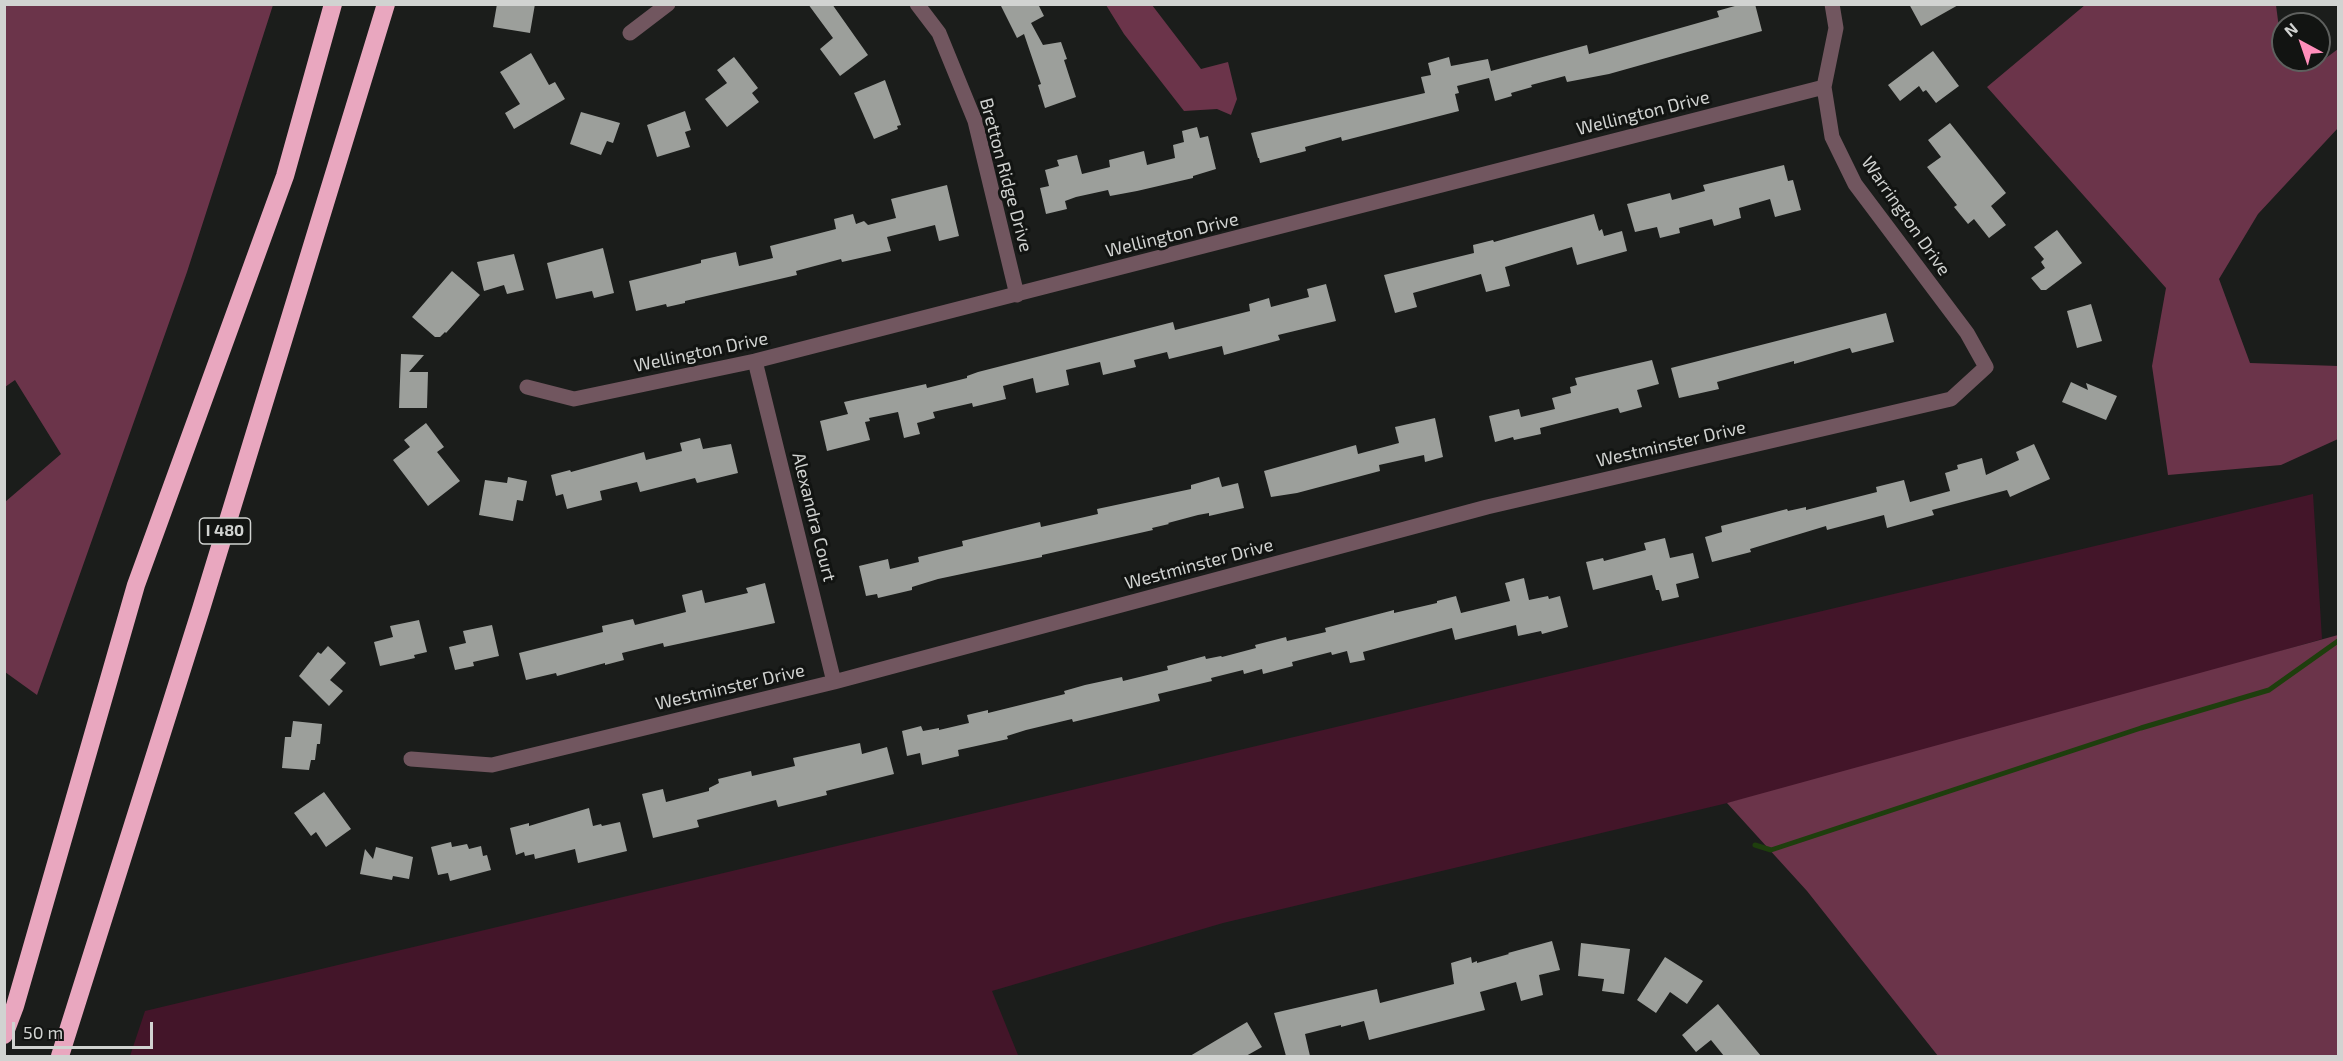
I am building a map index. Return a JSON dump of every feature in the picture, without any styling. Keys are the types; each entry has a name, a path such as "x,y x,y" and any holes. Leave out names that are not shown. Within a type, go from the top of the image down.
{"highway":[{"path":"4,1035 15,1006 136,585 285,176 333,4"},
{"name":"I 480","path":"60,1056 201,609 386,4"}],"street":[{"path":"630,33 668,4"},
{"name":"Bretton Ridge Drive","path":"917,4 939,33 975,121 1017,296"},
{"name":"Warrington Drive","path":"1832,4 1836,28 1824,87 1832,137 1855,184 1967,333 1986,367"},
{"name":"Wellington Drive","path":"527,387 574,399 755,361 1017,296 1824,87"},
{"name":"Alexandra Court","path":"755,361 834,682"},
{"name":"Westminster Drive","path":"411,759 492,765 834,682 1486,507 1951,399 1986,367"}],"shaded area":[{"path":"5,4 273,5 187,272 37,695 5,672 5,502 61,454 15,380 5,387"},
{"path":"1106,5 1152,5 1201,69 1228,62 1237,99 1231,115 1217,109 1184,111 1124,34"},
{"path":"2085,5 2276,5 2277,12 2271,12 2271,72 2331,72 2331,54 2338,49 2338,128 2258,214 2219,279 2250,363 2338,366 2338,439 2281,465 2168,475 2152,366 2166,288 1987,87"},
{"path":"2313,494 2322,639 1904,761 1223,923 992,991 1018,1055 130,1056 145,1011"},
{"path":"2338,635 2338,1056 1938,1056 1807,891 1727,803"}],"building":[{"path":"497,4 535,4 530,33 493,27"},
{"path":"808,4 832,4 868,55 840,76 820,49 833,38"},
{"path":"1000,4 1038,4 1044,16 1031,23 1043,45 1061,42 1067,59 1064,60 1076,97 1045,108 1038,85 1041,84 1024,34 1017,38"},
{"path":"1742,4 1755,4 1762,31 1609,74 1567,82 1565,76 1531,85 1532,87 1511,93 1512,96 1495,101 1489,78 1457,86 1459,93 1455,94 1459,111 1342,141 1341,137 1305,147 1306,151 1260,163 1258,158 1251,133 1425,93 1421,77 1431,75 1428,63 1449,57 1451,66 1488,59 1491,71 1587,45 1589,54 1719,17 1717,11"},
{"path":"1909,4 1960,4 1921,26"},
{"path":"1933,51 1959,86 1936,103 1926,90 1923,92 1919,86 1900,101 1888,85"},
{"path":"531,53 549,85 555,82 565,99 514,129 505,113 520,104 500,72"},
{"path":"734,57 758,88 752,93 759,102 727,127 705,99 727,83 717,70"},
{"path":"885,80 901,125 897,126 898,129 874,139 854,93"},
{"path":"685,111 691,130 685,132 690,147 657,157 647,125"},
{"path":"581,112 620,123 613,143 607,141 601,155 570,144"},
{"path":"1950,123 2006,193 1991,206 2006,225 1989,238 1974,219 1968,224 1954,207 1957,205 1927,167 1941,157 1928,140"},
{"path":"1197,127 1200,138 1208,136 1216,169 1193,176 1193,178 1137,191 1110,196 1108,190 1076,197 1065,201 1067,209 1046,214 1040,188 1049,186 1045,170 1059,166 1057,160 1077,155 1082,174 1110,167 1109,160 1144,151 1147,165 1175,158 1173,145 1184,142 1182,131"},
{"path":"1784,165 1788,181 1793,180 1801,210 1775,217 1770,199 1739,208 1741,218 1714,226 1712,219 1679,228 1680,233 1660,238 1657,227 1635,232 1627,204 1670,193 1672,200 1705,191 1703,185"},
{"path":"947,185 959,236 939,241 935,225 887,237 891,251 842,262 841,259 796,271 797,275 685,301 685,303 667,307 666,304 636,311 629,281 736,252 739,266 773,258 770,246 836,229 834,219 853,214 856,224 864,221 868,225 896,218 891,199"},
{"path":"1594,214 1599,231 1602,229 1604,236 1622,231 1627,251 1577,265 1572,247 1505,267 1510,286 1486,292 1481,274 1413,293 1417,307 1395,313 1384,275 1474,253 1473,245 1493,240 1494,242"},
{"path":"2057,230 2082,263 2046,290 2041,290 2031,278 2045,268 2041,262 2044,259 2034,247"},
{"path":"603,248 614,293 594,298 592,291 556,299 547,263"},
{"path":"514,254 524,290 507,294 504,285 484,291 477,262"},
{"path":"452,271 480,295 446,333 435,337 412,317"},
{"path":"1326,284 1336,321 1278,335 1280,340 1224,355 1222,346 1169,359 1167,352 1134,360 1136,367 1103,375 1100,362 1066,370 1069,385 1036,393 1033,378 1003,386 1006,399 973,407 972,403 933,412 935,418 917,423 920,434 904,438 898,412 869,418 870,421 865,422 870,440 827,451 820,421 848,414 844,402 926,384 927,388 967,378 978,372 1173,322 1175,330 1250,311 1249,304 1269,298 1271,307 1309,297 1307,289"},
{"path":"2091,304 2102,341 2077,348 2067,311"},
{"path":"1886,313 1894,342 1852,353 1850,348 1794,364 1794,361 1717,382 1719,389 1679,398 1671,368"},
{"path":"401,354 424,355 409,372 428,372 427,408 399,408"},
{"path":"1652,360 1659,384 1637,390 1642,407 1620,413 1618,408 1540,428 1541,434 1514,440 1513,437 1495,442 1489,416 1519,409 1521,417 1555,409 1552,398 1571,393 1570,387 1577,385 1575,378"},
{"path":"2071,382 2088,390 2086,383 2117,396 2106,420 2062,402"},
{"path":"1435,418 1443,457 1425,462 1424,455 1379,465 1380,471 1297,493 1271,497 1264,471 1356,445 1358,454 1399,443 1395,427"},
{"path":"426,423 444,447 437,452 460,481 428,506 393,460 410,447 404,440"},
{"path":"700,438 703,449 731,444 738,473 697,483 695,478 640,492 637,482 600,491 602,500 567,509 563,494 556,496 551,475 570,470 571,472 644,452 646,460 682,451 680,443"},
{"path":"2034,444 2050,479 2010,497 2007,490 1932,510 1934,515 1887,528 1884,515 1827,530 1826,526 1750,549 1751,552 1712,562 1705,537 1722,532 1721,526 1787,509 1788,511 1806,507 1806,510 1877,492 1876,487 1904,480 1910,502 1950,491 1945,473 1958,469 1957,465 1982,458 1986,475 2019,460 2016,452"},
{"path":"508,477 527,481 523,501 517,500 513,521 479,515 485,480 507,483"},
{"path":"1219,477 1222,487 1238,483 1244,508 1209,516 1209,513 1198,515 1152,528 1153,530 938,579 912,587 912,590 878,598 877,594 866,596 859,566 888,559 890,569 919,562 918,557 963,546 962,541 1040,522 1041,527 1098,514 1097,509 1191,489 1191,485"},
{"path":"1665,538 1670,558 1693,553 1699,578 1676,584 1679,597 1662,601 1652,575 1593,590 1586,562 1603,558 1604,561 1646,550 1644,543"},
{"path":"1524,578 1529,600 1560,596 1568,627 1542,634 1541,631 1518,636 1516,625 1455,640 1452,628 1363,652 1365,660 1350,663 1347,651 1332,655 1331,652 1292,662 1293,666 1263,674 1262,669 1244,674 1243,670 1211,678 1212,681 1158,694 1160,701 1073,722 1072,719 1026,730 1007,736 1008,739 958,750 959,756 922,765 920,753 907,756 902,731 921,726 923,731 939,728 939,730 969,723 967,715 988,710 988,713 1065,694 1064,691 1085,685 1122,677 1123,681 1168,670 1167,666 1205,656 1206,659 1222,657 1286,637 1287,641 1326,632 1325,628 1394,610 1394,613 1437,603 1437,601 1456,596 1461,613 1510,601 1505,583"},
{"path":"765,583 775,623 664,647 663,643 622,653 624,660 557,676 556,673 526,680 519,653 603,632 602,626 633,619 635,625 686,612 682,595 702,590 705,603 748,593 746,588"},
{"path":"419,620 427,652 414,655 415,658 380,666 374,642 393,637 390,626"},
{"path":"492,625 499,656 473,662 474,666 455,670 449,647 466,643 463,631"},
{"path":"328,646 346,663 330,680 343,691 329,706 299,676 318,652 321,654"},
{"path":"293,721 322,724 320,744 317,744 315,760 311,760 309,770 282,768 285,737 291,737"},
{"path":"860,743 862,754 887,747 894,774 826,791 827,795 778,807 776,800 697,820 699,827 653,838 642,794 663,789 666,802 709,791 709,788 719,783 718,779 751,771 752,776 795,766 793,758"},
{"path":"324,792 351,829 326,847 316,832 311,836 294,813"},
{"path":"589,808 593,826 620,822 627,851 578,863 575,849 535,859 534,854 525,856 524,852 516,855 510,828 529,823 529,826"},
{"path":"451,842 452,847 467,844 469,849 481,846 483,856 487,855 491,870 450,881 448,873 438,875 431,847"},
{"path":"376,847 413,857 409,879 393,876 392,880 360,874 365,849 373,859"},
{"path":"1552,941 1560,970 1539,975 1543,995 1521,1001 1516,982 1480,992 1485,1010 1369,1040 1364,1021 1341,1027 1341,1025 1305,1034 1310,1056 1286,1056 1274,1013 1377,989 1380,1003 1454,984 1451,963 1471,957 1472,963 1477,961 1477,963"},
{"path":"1581,943 1630,949 1624,994 1602,991 1604,979 1578,976"},
{"path":"1665,957 1703,981 1687,1004 1670,992 1656,1013 1637,1000"},
{"path":"1718,1004 1761,1056 1724,1056 1711,1040 1696,1052 1682,1035"},
{"path":"1247,1022 1262,1047 1246,1056 1190,1056"}],"waterway":[{"path":"1755,845 1771,850 2141,728 2269,690 2338,641"}]}
